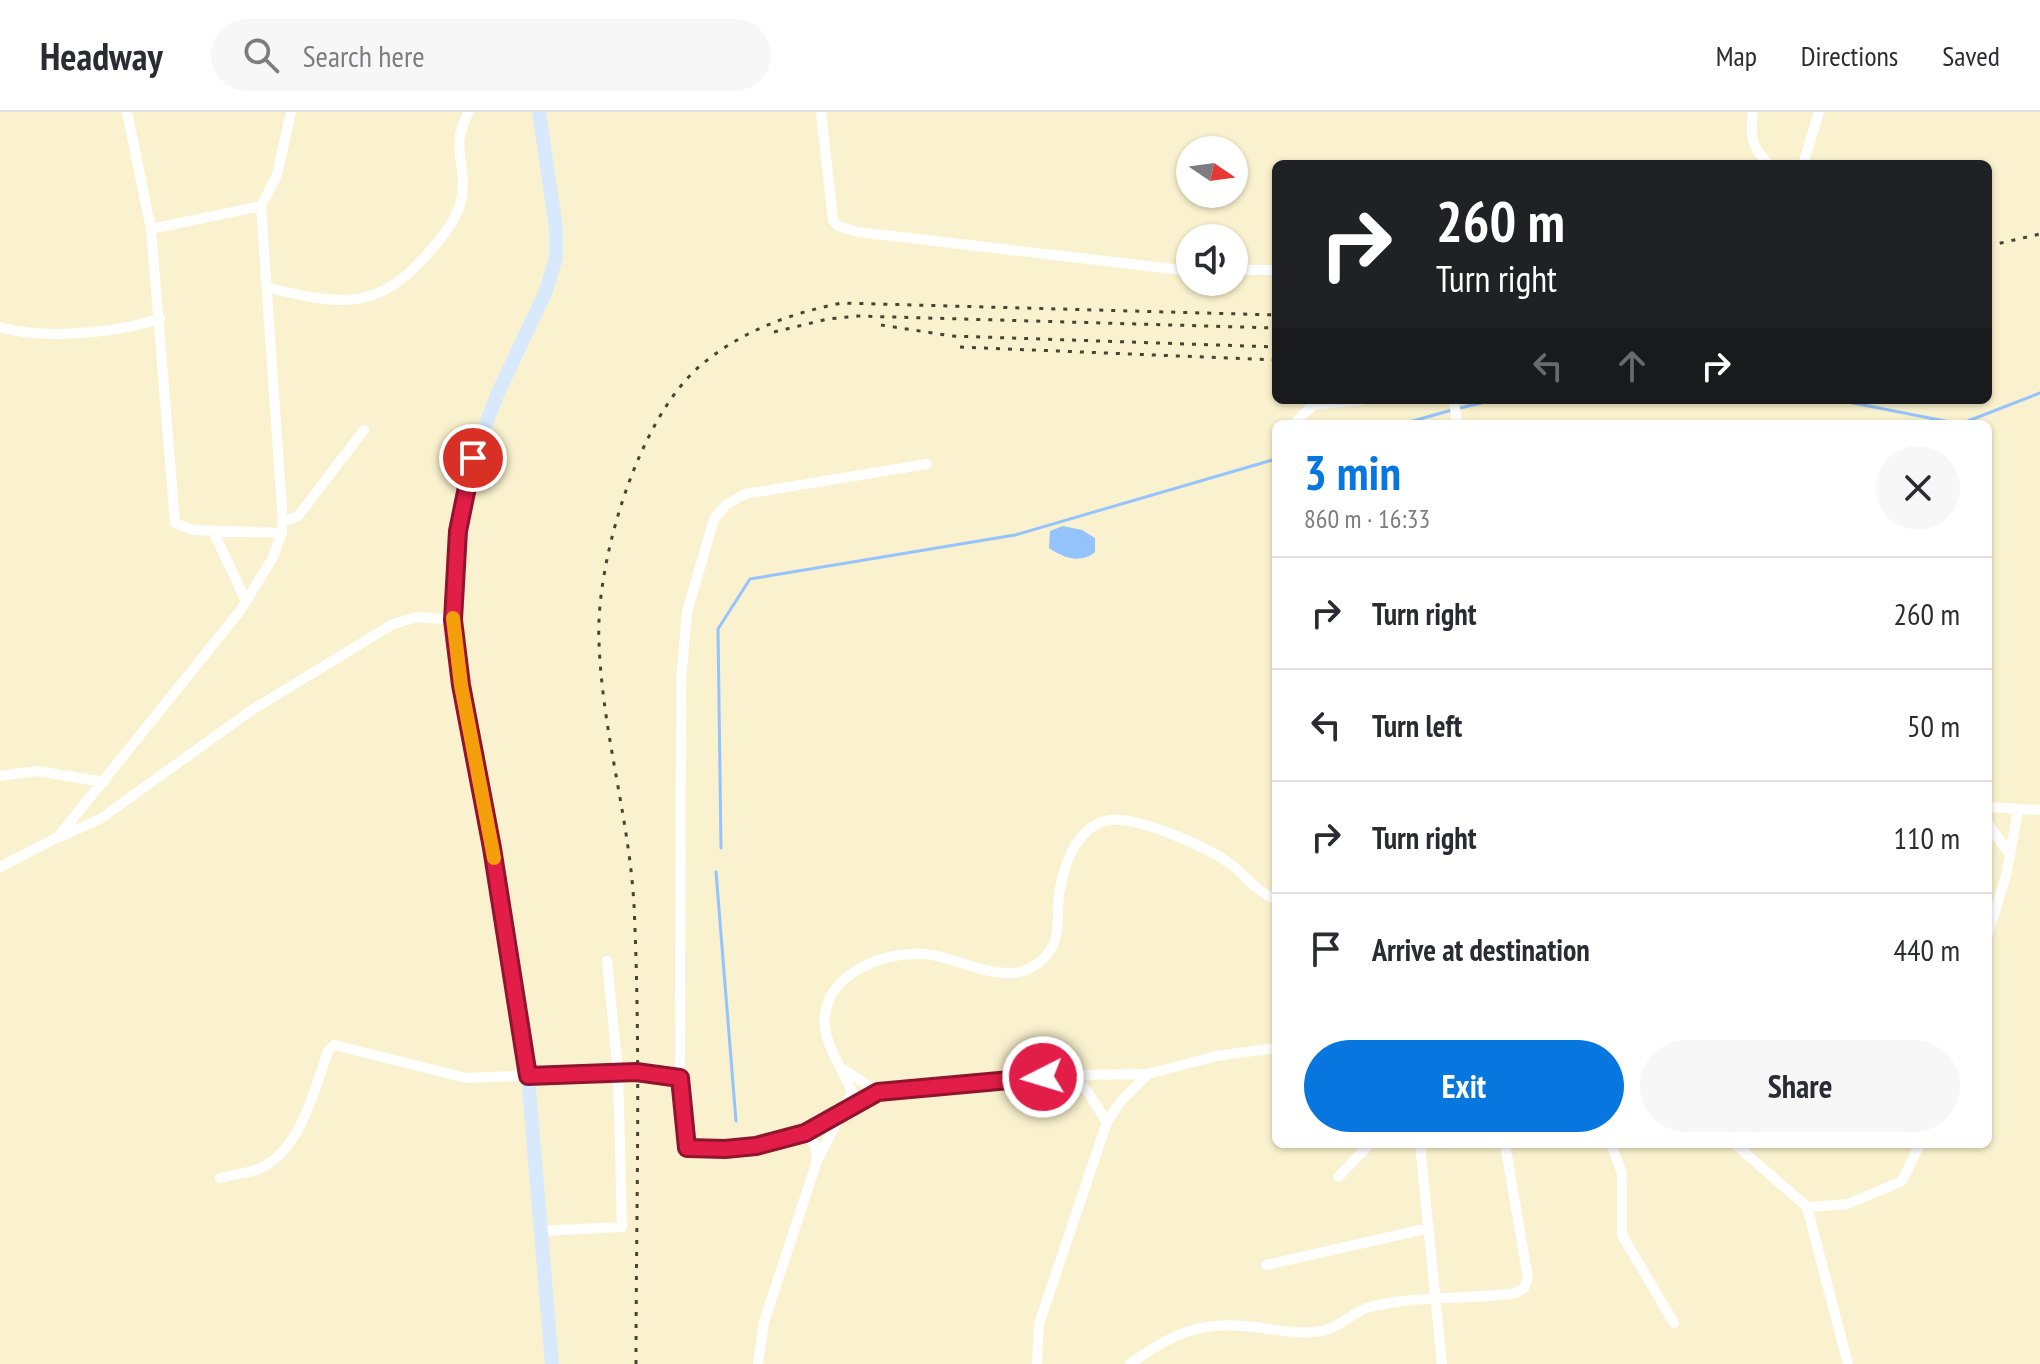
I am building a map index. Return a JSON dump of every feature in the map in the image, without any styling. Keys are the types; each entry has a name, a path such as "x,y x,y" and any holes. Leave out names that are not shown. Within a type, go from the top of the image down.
{"street":[{"path":"127,112 151,229 173,516 181,528 213,531 282,528 298,516 364,430"},
{"path":"58,837 246,601 272,559 282,528 269,288 261,206 277,175 291,112"},
{"path":"269,288 328,299 367,299 402,281 456,216 462,198 457,145 461,125 469,112"},
{"path":"539,112 556,228 556,258 546,291 497,395 473,458 458,531 453,620 461,685 492,848 528,1076 552,1364"},
{"path":"821,112 833,220 838,226 858,232 1176,269"},
{"path":"1753,112 1750,134 1757,153 1765,160"},
{"path":"1804,160 1819,112"},
{"path":"151,229 261,206"},
{"path":"1248,270 1272,270"},
{"path":"0,327 14,331 64,333 143,324 160,318"},
{"path":"1297,420 1313,405 1323,404"},
{"path":"927,464 745,494 726,505 714,519 687,612 681,681 680,1078 687,1148 756,1146 805,1133 878,1092 1071,1075 1148,1074 1216,1056 1272,1049"},
{"path":"213,531 246,601"},
{"path":"0,867 100,819 252,710 393,624 418,617 453,620"},
{"path":"0,776 37,771 104,782"},
{"path":"1992,807 2040,810"},
{"path":"1992,918 2018,810"},
{"path":"758,1364 764,1322 817,1161 852,1092 827,1039 825,1022 825,1007 844,978 863,966 924,954 1009,974 1030,969 1054,944 1060,922 1060,888 1075,846 1087,829 1107,820 1127,819 1216,854 1263,895 1272,898"},
{"path":"1992,830 2009,853"},
{"path":"539,1231 622,1227 618,1072 607,961"},
{"path":"220,1178 258,1169 276,1158 299,1129 328,1051 334,1045 466,1078 618,1072 680,1078"},
{"path":"843,1069 878,1092"},
{"path":"1037,1364 1039,1324 1107,1122 1121,1101 1148,1074"},
{"path":"1071,1075 1087,1091 1107,1122"},
{"path":"805,1133 815,1145 817,1161"},
{"path":"1338,1177 1366,1148"},
{"path":"1420,1148 1442,1364"},
{"path":"1130,1364 1162,1341 1191,1328 1233,1324 1301,1333 1343,1325 1366,1308 1436,1299 1505,1295 1524,1288 1528,1278 1506,1148"},
{"path":"1613,1148 1622,1173 1622,1235 1629,1253 1674,1323"},
{"path":"1740,1148 1807,1207 1848,1364"},
{"path":"1807,1207 1848,1204 1892,1187 1902,1181 1918,1148"},
{"path":"1266,1265 1429,1228"}],"water":[{"path":"1063,526 1082,530 1095,538 1095,552 1084,558 1072,558 1049,548 1050,531"}],"waterway":[{"path":"1970,420 2040,393"},
{"path":"1460,408 1477,404"},
{"path":"1858,404 1940,420"},
{"path":"1416,420 1452,410"},
{"path":"721,848 718,629 750,579 1015,535 1272,460"},
{"path":"716,872 736,1121"}],"railway":[{"path":"1992,245 2040,234"},
{"path":"636,1364 638,1077 634,905 599,642 604,573 613,534 625,494 658,420 678,390 700,366 732,343 785,318 842,303 1272,315"},
{"path":"774,332 828,319 858,316 1272,328"},
{"path":"881,325 952,336 1272,347"},
{"path":"960,347 1272,360"}],"slow traffic":[{"path":"453,618 461,685 494,858"}],"route":[{"path":"473,458 458,531 453,620 461,685 492,848 528,1076 636,1072 680,1078 687,1148 725,1149 756,1146 805,1133 878,1092 1043,1077"}]}
